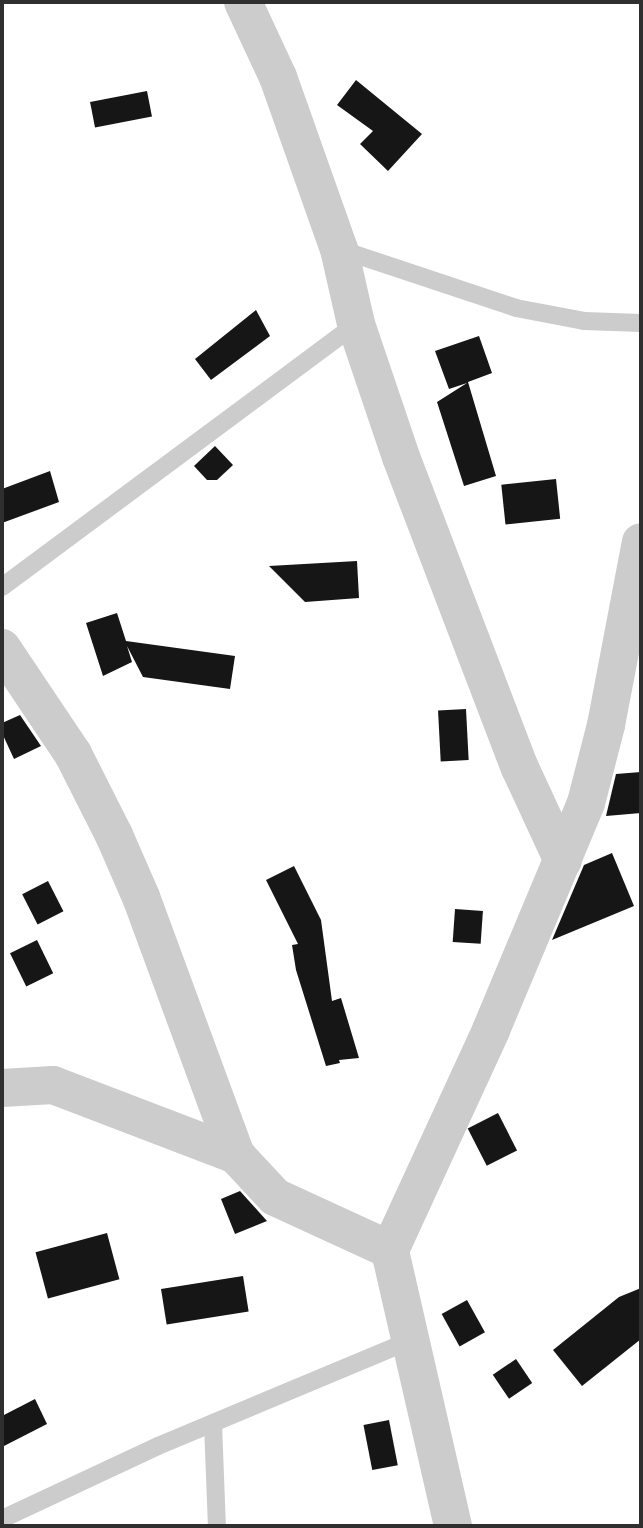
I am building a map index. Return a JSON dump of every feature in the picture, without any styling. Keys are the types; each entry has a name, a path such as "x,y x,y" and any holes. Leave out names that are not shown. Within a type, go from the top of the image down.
{"street":[{"path":"243,2 278,77 339,249 356,324 401,457 520,768 563,861"},
{"path":"453,1526 441,1460 390,1250 586,803 606,725 641,542"},
{"path":"2,648 73,754 114,835 141,897 236,1155 275,1197 390,1250"},
{"path":"2,1088 53,1085 236,1155"}],"lane":[{"path":"339,249 516,308 584,321 641,323"},
{"path":"2,587 356,324"},
{"path":"2,1519 158,1446 411,1340"},
{"path":"213,1424 217,1526"}],"building":[{"path":"356,80 422,134 388,171 360,144 373,131 337,105"},
{"path":"147,91 152,117 95,128 90,102"},
{"path":"256,310 270,336 211,380 195,359"},
{"path":"479,336 492,373 468,382 496,476 464,486 437,402 467,383 449,389 435,351"},
{"path":"215,446 233,465 217,480 207,480 194,466"},
{"path":"50,471 59,502 2,523 2,489"},
{"path":"556,479 560,519 505,525 501,485"},
{"path":"357,561 359,598 305,602 269,566"},
{"path":"117,613 126,641 235,656 230,689 143,677 127,646 132,662 103,676 86,623"},
{"path":"466,709 469,760 441,761 438,710"},
{"path":"20,715 41,746 14,759 2,733 2,723"},
{"path":"641,772 641,813 606,816 616,774"},
{"path":"612,853 634,906 552,940 584,865"},
{"path":"294,866 321,920 332,1001 341,998 359,1058 339,1060 340,1063 326,1066 296,970 292,945 298,944 266,880"},
{"path":"48,881 63,911 38,924 22,894"},
{"path":"455,909 483,911 481,944 453,942"},
{"path":"37,940 53,973 26,986 10,953"},
{"path":"498,1113 517,1150 487,1166 468,1128"},
{"path":"240,1191 267,1221 235,1234 221,1199"},
{"path":"107,1233 119,1279 48,1299 36,1252"},
{"path":"243,1276 249,1312 167,1325 161,1289"},
{"path":"641,1288 641,1339 582,1386 553,1350 619,1297"},
{"path":"467,1300 485,1332 460,1346 442,1314"},
{"path":"516,1359 532,1383 509,1399 493,1375"},
{"path":"35,1399 47,1424 2,1447 2,1416"},
{"path":"389,1420 398,1465 372,1470 363,1425"}]}
